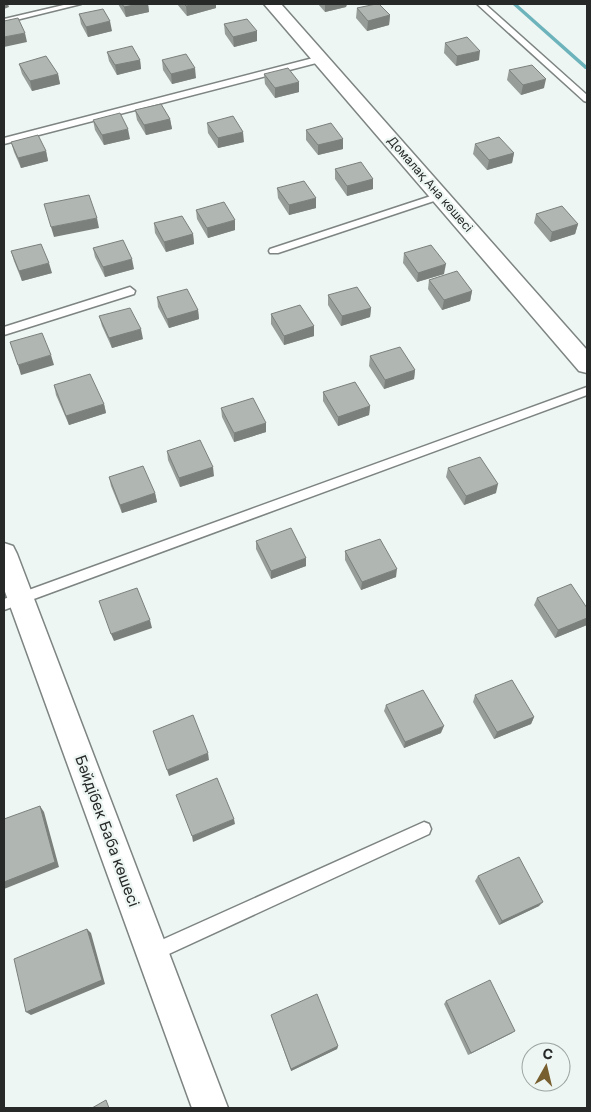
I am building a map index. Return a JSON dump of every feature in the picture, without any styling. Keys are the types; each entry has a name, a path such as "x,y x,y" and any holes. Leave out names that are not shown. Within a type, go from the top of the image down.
{"street":[{"name":"Домалақ Ана көшесі","path":"272,4 587,365"},
{"name":"Бәйдібек Баба көшесі","path":"4,554 12,602 152,953 210,1108"}],"lane":[{"path":"4,21 77,4"},
{"path":"481,4 587,99"},
{"path":"4,140 322,60"},
{"path":"274,250 440,196"},
{"path":"4,330 130,291"},
{"path":"12,602 587,391"},
{"path":"152,953 424,829"}],"building":[{"path":"122,4 139,4 124,7"},
{"path":"379,4 390,15 368,21 357,8"},
{"path":"103,9 110,21 86,27 79,14"},
{"path":"18,18 25,33 4,37 4,21"},
{"path":"247,19 257,31 233,37 224,24"},
{"path":"467,37 480,51 457,56 445,43"},
{"path":"132,46 140,60 115,65 107,52"},
{"path":"186,54 195,68 171,74 162,60"},
{"path":"46,56 58,74 30,81 19,64"},
{"path":"532,65 546,79 523,85 509,70"},
{"path":"288,68 299,82 275,88 264,74"},
{"path":"161,104 170,119 144,125 135,110"},
{"path":"120,113 128,129 102,135 93,120"},
{"path":"233,116 243,132 218,138 207,123"},
{"path":"331,123 343,139 318,145 306,130"},
{"path":"38,135 46,151 18,158 11,142"},
{"path":"499,137 514,153 489,160 475,144"},
{"path":"361,162 373,179 347,186 335,169"},
{"path":"304,181 316,198 289,205 277,188"},
{"path":"89,195 97,218 51,227 44,204"},
{"path":"224,202 235,220 207,228 196,210"},
{"path":"562,206 578,224 552,232 536,214"},
{"path":"182,216 193,234 164,242 154,223"},
{"path":"123,240 132,259 103,267 93,248"},
{"path":"41,244 49,263 19,271 11,251"},
{"path":"431,245 446,264 418,273 404,253"},
{"path":"457,271 472,291 444,300 429,280"},
{"path":"357,287 371,308 342,316 328,295"},
{"path":"187,289 198,310 167,319 157,297"},
{"path":"300,305 314,326 284,336 271,314"},
{"path":"130,308 141,329 109,338 99,316"},
{"path":"42,333 51,355 18,365 10,342"},
{"path":"400,347 415,370 385,380 370,356"},
{"path":"90,374 104,404 66,416 54,385"},
{"path":"355,382 370,406 338,417 323,392"},
{"path":"253,398 266,423 234,433 221,408"},
{"path":"200,440 213,467 179,478 167,451"},
{"path":"480,457 498,484 466,496 448,468"},
{"path":"143,466 155,493 120,505 109,477"},
{"path":"291,528 306,558 271,571 256,541"},
{"path":"380,539 397,569 362,582 345,551"},
{"path":"571,584 587,608 587,618 558,630 537,598"},
{"path":"137,588 150,620 111,634 99,601"},
{"path":"512,680 534,717 497,732 475,695"},
{"path":"423,690 444,726 405,742 386,705"},
{"path":"193,715 208,753 167,770 153,731"},
{"path":"217,778 234,819 192,836 176,795"},
{"path":"40,806 55,862 4,882 4,819"},
{"path":"519,857 543,902 502,921 478,876"},
{"path":"87,929 102,980 26,1012 14,959"},
{"path":"490,980 515,1031 471,1053 446,1001"},
{"path":"317,994 338,1046 291,1069 271,1015"},
{"path":"106,1100 109,1108 92,1108"}],"waterway":[{"path":"514,4 587,68"}]}
